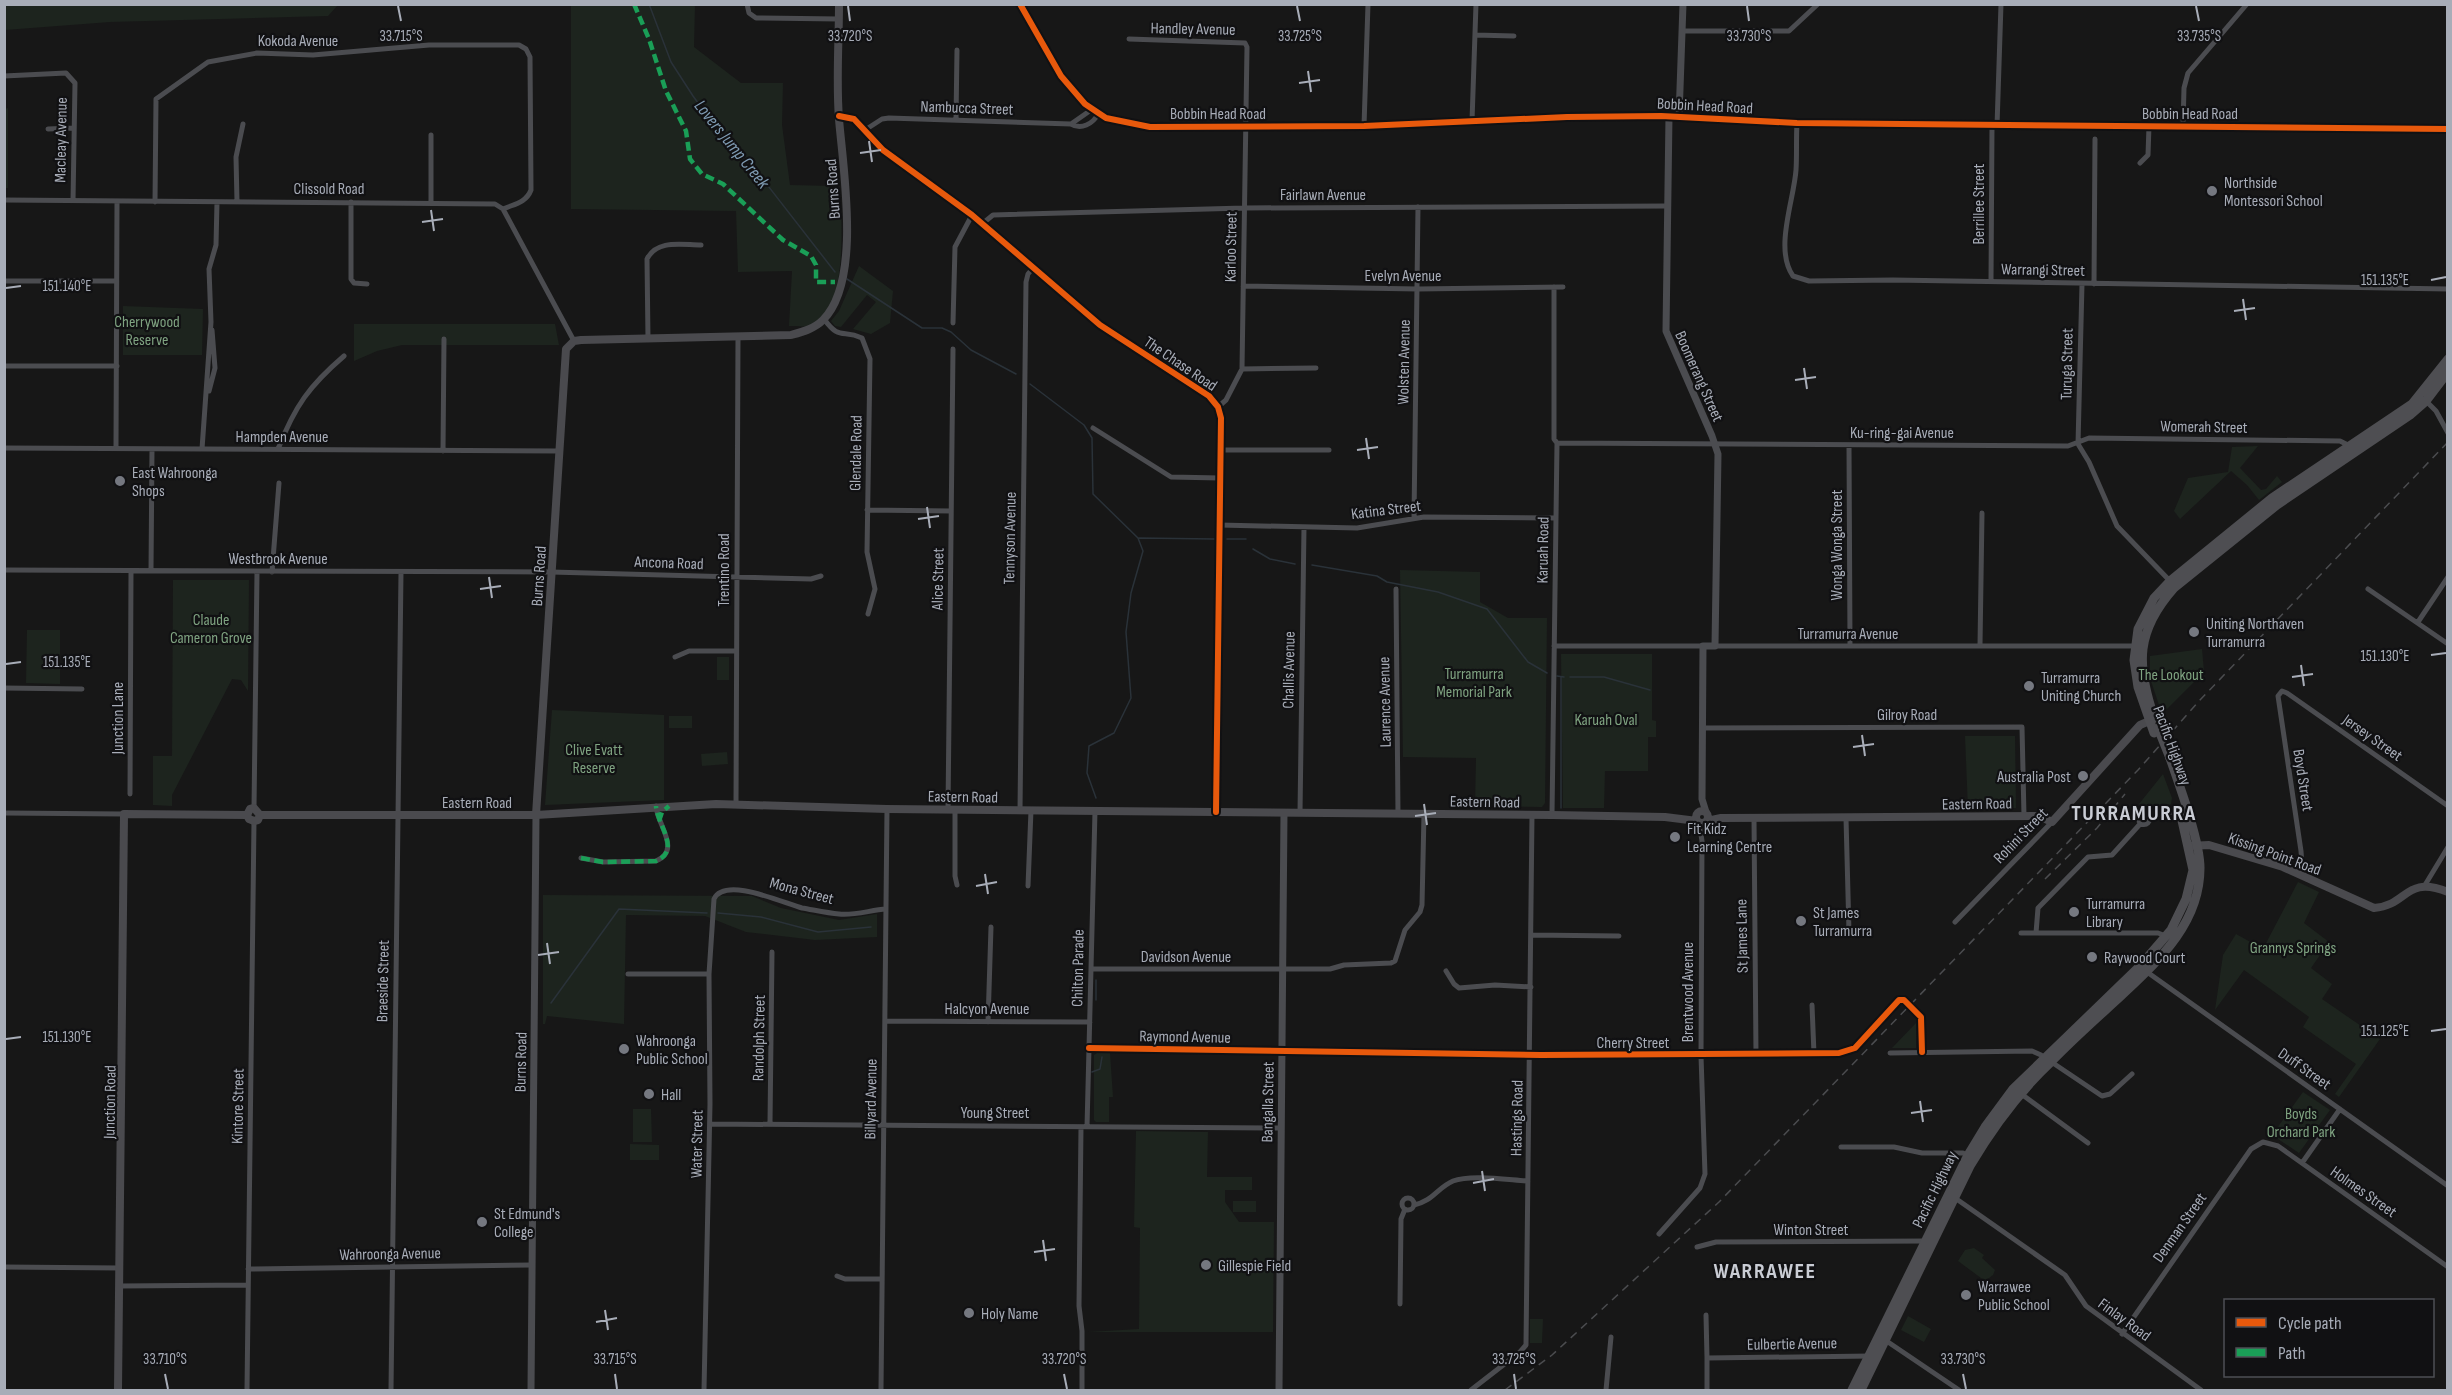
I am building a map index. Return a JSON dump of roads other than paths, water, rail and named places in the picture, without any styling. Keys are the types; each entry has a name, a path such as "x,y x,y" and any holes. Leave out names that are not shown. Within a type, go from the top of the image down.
{"highway":[{"name":"Pacific Highway","path":"1861,1390 1873,1357 1926,1241 1984,1127 2012,1090 2147,972 2187,919 2197,888 2200,869 2168,760 2154,725 2142,675 2138,629 2148,606 2170,581 2272,498 2412,404 2448,359"},
{"name":"Pacific Highway","path":"2139,646 2153,616 2174,588 2277,505 2345,457 2393,428 2426,401 2448,372"},
{"name":"Pacific Highway","path":"2168,760 2180,811 2193,845"},
{"name":"Pacific Highway","path":"1852,1390 1885,1340 1954,1198 1989,1134 2047,1060 2170,939"}],"main road":[{"name":"Burns Road","path":"824,319 838,294 848,232 839,116 839,4"},
{"name":"Bobbin Head Road","path":"1020,4 1061,76 1076,96 1094,112 1117,121 1150,127 1364,126 1567,117 1669,116 1797,123 2448,129"},
{"path":"574,341 790,335 809,329 824,319"},
{"name":"Burns Road","path":"536,815 566,349 574,341"},
{"name":"Rohini Street","path":"2052,822 2140,725 2154,725"},
{"name":"Eastern Road","path":"260,815 536,815 656,806 736,804 886,809 1721,818 2042,816 2052,822"},
{"path":"254,808 260,815 258,820 254,821 249,819 247,814 250,809 254,808"},
{"path":"124,814 247,814"},
{"name":"Junction Road","path":"118,1390 124,814"},
{"name":"Kissing Point Road","path":"2193,845 2216,846 2300,873 2374,909 2387,906 2416,887 2425,885"},
{"path":"2425,885 2448,892"}],"street":[{"path":"747,4 749,13 756,18 839,19"},
{"path":"1364,126 1368,4"},
{"path":"1472,121 1476,4"},
{"path":"1679,117 1683,4"},
{"path":"1682,31 1789,31 1818,4"},
{"name":"Berrillee Street","path":"1991,282 2001,4"},
{"path":"2182,126 2184,88 2188,73 2247,4"},
{"path":"1475,35 1514,36"},
{"name":"Handley Avenue","path":"1129,39 1245,43 1248,52 1245,126"},
{"name":"Kokoda Avenue","path":"155,202 156,99 208,62 249,54 313,55 429,45 519,45 526,49 530,57 531,190 527,198 520,203 503,209"},
{"path":"956,120 957,50"},
{"name":"Macleay Avenue","path":"4,76 66,73 72,77 75,83 73,201"},
{"path":"1071,124 1094,112"},
{"name":"Nambucca Street","path":"865,130 882,119 889,118 1083,126 1091,123 1094,112"},
{"name":"The Chase Road","path":"839,116 854,119 883,150 972,215 1100,325 1209,396 1218,407 1221,418 1216,812"},
{"name":"Boomerang Street","path":"1669,116 1666,331 1718,454 1715,646"},
{"name":"Warrangi Street","path":"1797,123 1796,172 1787,224 1786,260 1788,269 1794,276 1809,281 2448,289"},
{"path":"237,202 236,157 243,124"},
{"name":"Karloo Street","path":"1242,369 1245,126"},
{"path":"2140,164 2148,155 2149,126"},
{"path":"48,129 73,128"},
{"path":"430,202 431,135"},
{"path":"2094,284 2095,139"},
{"name":"Clissold Road","path":"4,200 489,203 503,209"},
{"path":"116,448 117,202"},
{"path":"202,449 205,406 215,368 209,269 216,245 217,202"},
{"path":"351,202 351,279 354,283 367,284"},
{"name":"Fairlawn Avenue","path":"982,224 993,215 1244,208 1667,206"},
{"name":"Wolsten Avenue","path":"1414,518 1418,207"},
{"path":"503,209 574,341"},
{"path":"953,323 955,247 972,215"},
{"path":"648,339 647,260 650,254 661,245 701,244"},
{"name":"Tennyson Avenue","path":"1020,810 1026,282 1033,268"},
{"path":"4,281 116,281"},
{"name":"Turuga Street","path":"2078,444 2082,284"},
{"name":"Evelyn Avenue","path":"1243,286 1418,289 1563,287"},
{"name":"Karuah Road","path":"1552,815 1557,443 1554,439 1554,287"},
{"name":"Glendale Road","path":"824,319 838,334 862,338 868,351 867,556 875,589 868,614"},
{"name":"Trentino Road","path":"736,804 738,337"},
{"path":"443,451 444,339"},
{"name":"Alice Street","path":"953,349 951,809 957,885"},
{"path":"279,450 297,406 310,388 344,356"},
{"path":"4,366 117,366"},
{"path":"1218,407 1226,400 1242,369 1316,368"},
{"path":"2426,401 2436,411 2447,433"},
{"path":"1093,428 1171,477 1220,478"},
{"name":"Womerah Street","path":"2078,444 2090,438 2340,441 2350,446"},
{"path":"2331,442 2338,454"},
{"name":"Ku-ring-gai Avenue","path":"1557,443 2068,446 2078,444"},
{"path":"2078,444 2089,462 2116,526 2170,581"},
{"name":"Wonga Wonga Street","path":"1850,445 1850,646"},
{"name":"Hampden Avenue","path":"4,448 559,451"},
{"path":"151,571 152,449"},
{"path":"1220,450 1329,450"},
{"path":"272,572 279,483"},
{"path":"867,510 951,511"},
{"path":"1980,645 1982,513"},
{"name":"Katina Street","path":"1219,525 1357,528 1414,518 1556,518"},
{"name":"Challis Avenue","path":"1300,813 1304,527"},
{"name":"Westbrook Avenue","path":"4,570 551,572"},
{"name":"Junction Lane","path":"130,794 131,571"},
{"path":"254,808 257,572"},
{"name":"Braeside Street","path":"391,1390 401,572"},
{"name":"Ancona Road","path":"551,572 811,579 821,576"},
{"path":"2418,622 2448,577"},
{"path":"2368,589 2448,644"},
{"name":"Laurence Avenue","path":"1396,590 1398,814"},
{"name":"Turramurra Avenue","path":"1554,646 2139,646"},
{"name":"Brentwood Avenue","path":"1659,1234 1700,1188 1705,1174 1701,1056 1703,646"},
{"path":"675,657 689,651 736,651"},
{"path":"4,688 82,689"},
{"name":"Jersey Street","path":"2282,692 2287,693 2448,806"},
{"name":"Boyd Street","path":"2282,692 2278,696 2301,851 2300,873"},
{"name":"Gilroy Road","path":"1702,728 2022,728 2024,816"},
{"path":"581,858 603,862 661,859 668,850 669,843 659,821 656,806"},
{"path":"659,821 662,812 669,806"},
{"name":"Billyard Avenue","path":"881,1390 886,809"},
{"path":"1028,886 1031,810"},
{"name":"Chilton Parade","path":"1082,1390 1082,1331 1079,1306 1084,1126 1090,1022 1095,811"},
{"path":"2036,933 2038,908 2088,857 2112,855 2141,823 2148,823 2149,816 2180,811"},
{"path":"4,813 124,814"},
{"name":"Bangalla Street","path":"1279,1390 1284,813"},
{"name":"Davidson Avenue","path":"1091,969 1281,970 1330,969 1344,965 1391,963 1395,961 1403,935 1420,912 1422,905 1424,814"},
{"name":"Burns Road","path":"531,1390 536,815"},
{"name":"Hastings Road","path":"1471,1390 1524,1349 1526,1340 1532,815"},
{"name":"St James Lane","path":"1754,818 1756,1055"},
{"path":"1846,818 1849,932"},
{"name":"Kintore Street","path":"247,1390 254,821"},
{"name":"Rohini Street","path":"1955,921 2052,822"},
{"path":"2425,885 2448,847"},
{"name":"Mona Street","path":"714,898 716,894 725,890 742,890 757,892 802,908 839,914 886,909"},
{"name":"Water Street","path":"704,1390 710,1124 709,974 714,898"},
{"path":"988,1022 991,927"},
{"path":"2021,933 2158,933 2170,939"},
{"path":"1530,935 1618,936"},
{"name":"Randolph Street","path":"770,1124 772,952"},
{"path":"1446,971 1459,988 1495,985 1530,987"},
{"name":"Duff Street","path":"2147,972 2448,1185"},
{"path":"628,974 709,974"},
{"name":"Cherry Street","path":"1281,1051 1701,1056 1814,1054 1850,1051 1899,1000 1904,1000 1918,1013 1921,1022 1922,1052"},
{"path":"1812,1005 1814,1054"},
{"name":"Halcyon Avenue","path":"885,1021 1090,1022"},
{"name":"Raymond Avenue","path":"1089,1048 1281,1051"},
{"path":"1890,1053 2032,1051 2102,1096 2114,1091 2132,1074"},
{"path":"2020,1094 2088,1143"},
{"path":"2302,1163 2340,1109"},
{"name":"Young Street","path":"710,1124 1280,1128"},
{"name":"Holmes Street","path":"2263,1142 2278,1146 2448,1267"},
{"name":"Denman Street","path":"2122,1334 2251,1149 2263,1142"},
{"path":"1841,1147 1894,1147 1922,1153 1968,1155"},
{"path":"1405,1209 1410,1210 1414,1205 1431,1199 1443,1187 1457,1180 1528,1181"},
{"path":"1405,1209 1402,1206 1403,1197 1412,1200 1414,1205"},
{"name":"Finlay Road","path":"1954,1198 2065,1275 2086,1306 2202,1390"},
{"path":"1400,1304 1401,1219 1405,1209"},
{"name":"Winton Street","path":"1697,1247 1716,1242 1926,1241"},
{"name":"Wahroonga Avenue","path":"248,1269 532,1265"},
{"path":"4,1267 120,1269"},
{"path":"837,1275 845,1279 882,1279"},
{"path":"120,1286 248,1285"},
{"path":"1706,1316 1707,1390"},
{"path":"1606,1390 1611,1337"},
{"path":"1885,1340 1959,1390"},
{"name":"Eulbertie Avenue","path":"1707,1358 1873,1357"}],"waterway":[{"name":"Lovers Jump Creek","path":"649,4 671,62 693,96 728,144 758,173 835,272"},
{"name":"Lovers Jump Creek","path":"847,279 922,328 942,328 951,332 971,350 1016,374"},
{"path":"1030,384 1084,425 1092,438 1093,494 1138,538 1143,551 1131,593 1126,632 1131,698 1114,733 1089,746 1087,773 1096,798"},
{"path":"1139,538 1214,539"},
{"path":"1227,539 1246,539"},
{"path":"1253,549 1270,559 1295,564"},
{"path":"1312,565 1377,576 1387,582 1438,592 1487,609 1528,662 1547,673"},
{"path":"1557,676 1564,677"},
{"path":"1561,677 1561,808"},
{"path":"1570,677 1604,677 1650,690"},
{"path":"551,1003 619,909 707,913"},
{"path":"718,913 761,917 818,932 871,927"},
{"path":"1096,980 1096,1000"},
{"path":"1092,1072 1100,1069 1102,1057"}],"railway":[{"path":"1505,1390 1552,1355 1719,1202 2138,770 2200,700 2448,442"},
{"path":"2045,879 2097,828 2125,794"}],"place":[{"name":"Northside Montessori School","path":"2212,191"},
{"name":"East Wahroonga Shops","path":"120,481"},
{"name":"Uniting Northaven Turramurra","path":"2194,632"},
{"name":"Turramurra Uniting Church","path":"2029,686"},
{"name":"Australia Post","path":"2083,776"},
{"name":"Fit Kidz Learning Centre","path":"1675,837"},
{"name":"Turramurra Library","path":"2074,912"},
{"name":"St James Turramurra","path":"1801,921"},
{"name":"Raywood Court","path":"2092,957"},
{"name":"Wahroonga Public School","path":"624,1049"},
{"name":"Hall","path":"649,1094"},
{"name":"St Edmund's College","path":"482,1222"},
{"name":"Gillespie Field","path":"1206,1265"},
{"name":"Warrawee Public School","path":"1966,1295"},
{"name":"Holy Name","path":"969,1313"}],"district":[{"name":"TURRAMURRA","path":"2134,812"},
{"name":"WARRAWEE","path":"1765,1270"}],"park label":[{"name":"Cherrywood Reserve","path":"147,330"},
{"name":"Claude Cameron Grove","path":"211,628"},
{"name":"The Lookout","path":"2171,674"},
{"name":"Turramurra Memorial Park","path":"1474,682"},
{"name":"Karuah Oval","path":"1606,719"},
{"name":"Clive Evatt Reserve","path":"594,758"},
{"name":"Grannys Springs","path":"2293,947"},
{"name":"Boyds Orchard Park","path":"2301,1122"}]}
